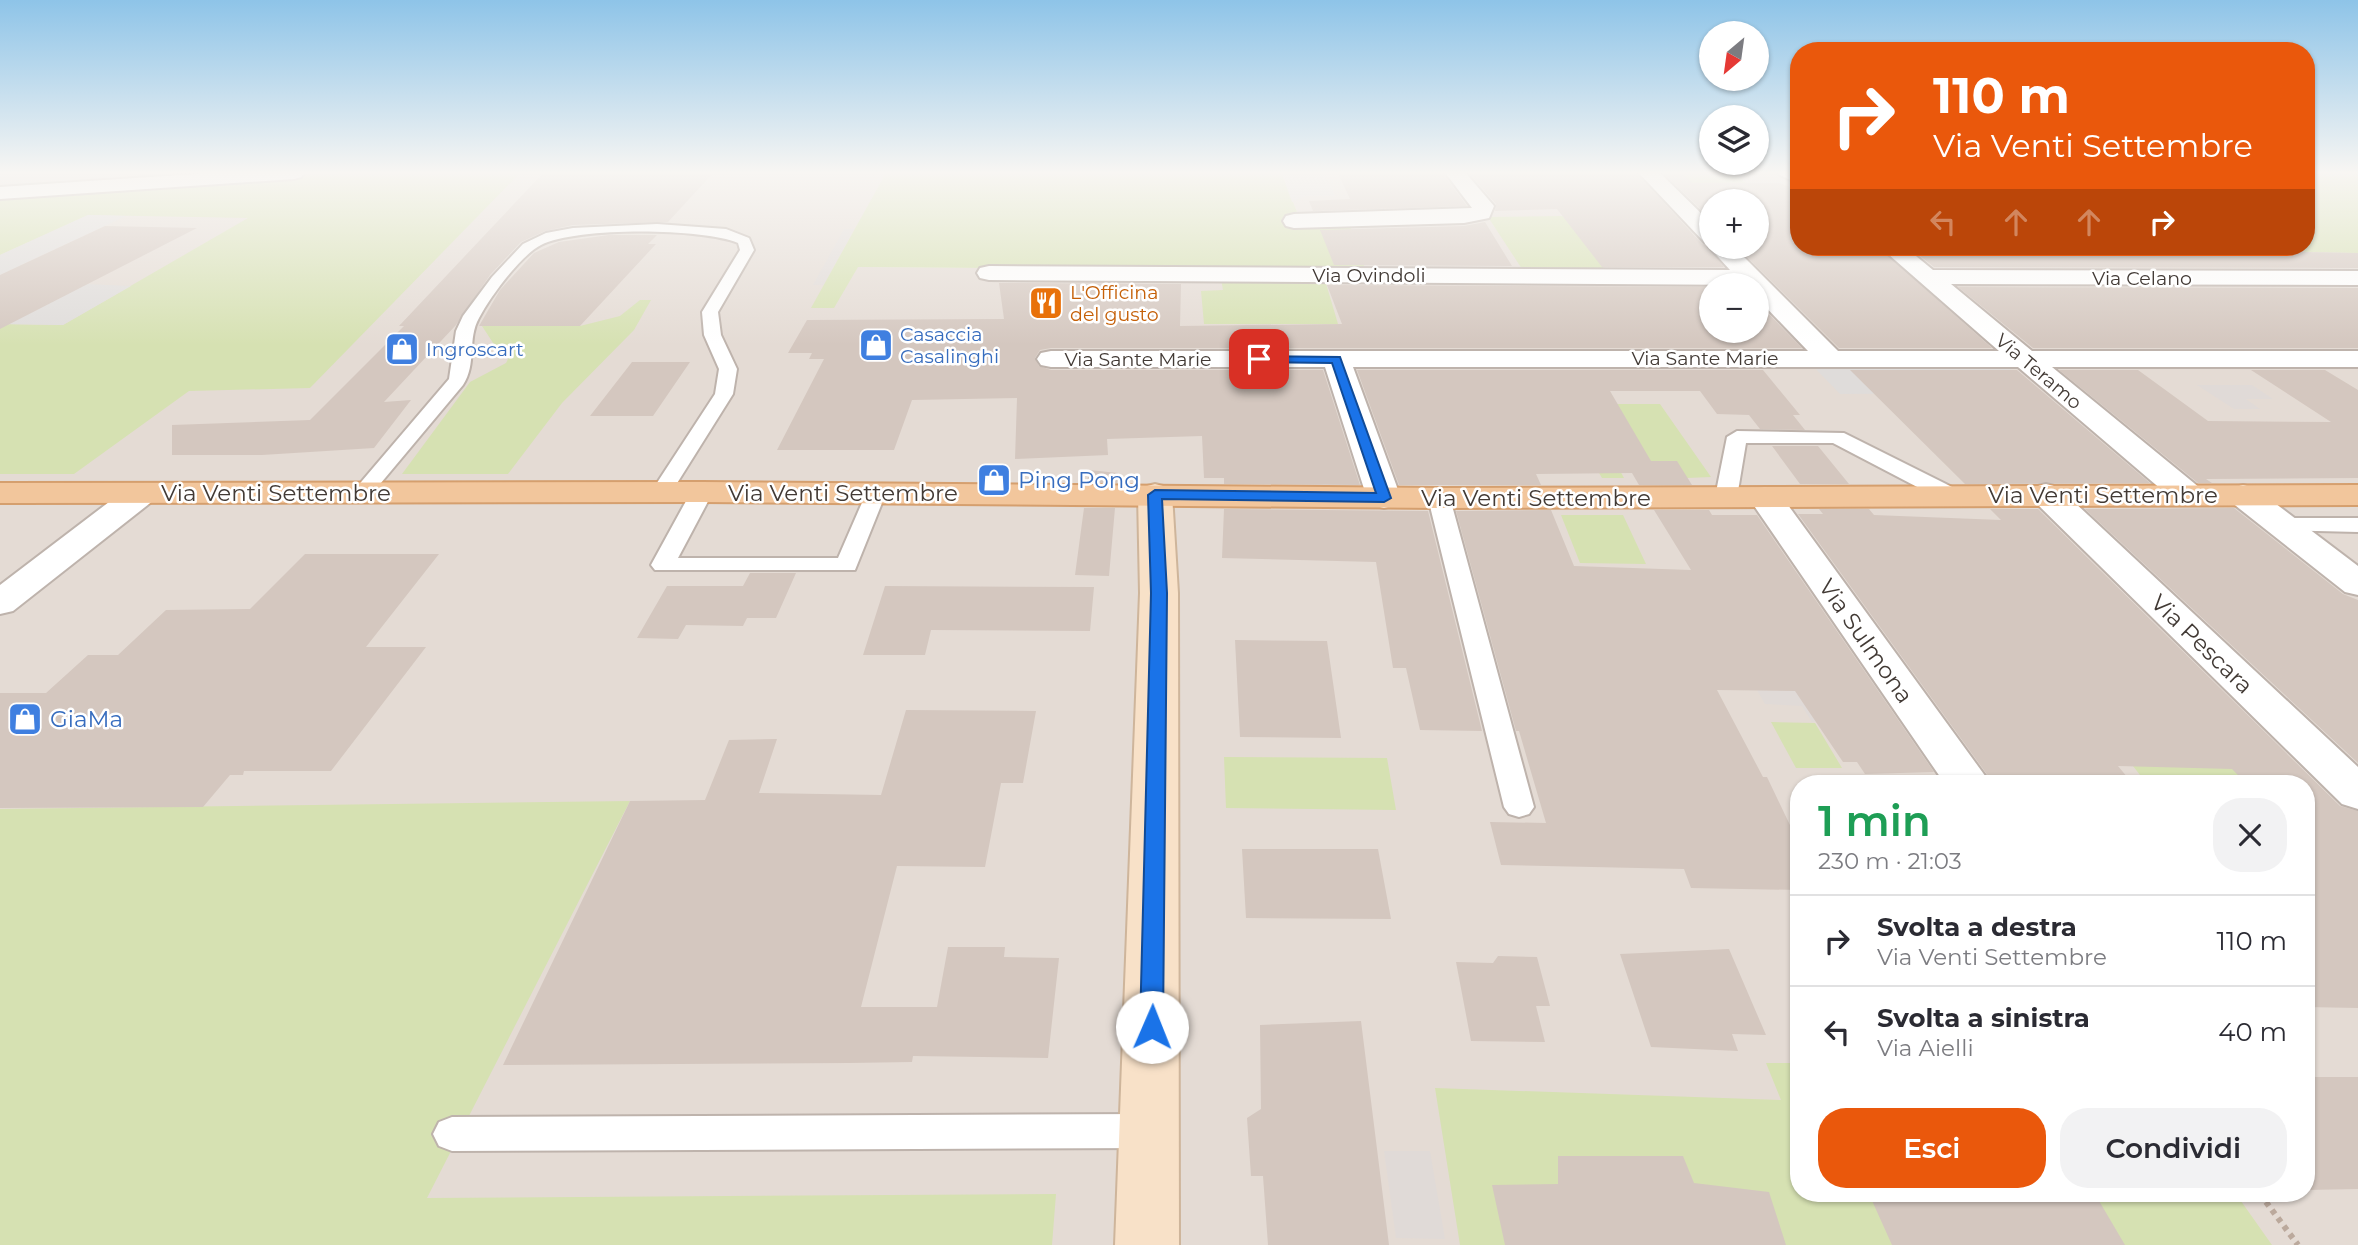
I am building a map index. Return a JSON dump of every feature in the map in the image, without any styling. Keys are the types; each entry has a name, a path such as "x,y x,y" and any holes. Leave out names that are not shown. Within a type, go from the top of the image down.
{"main road":[{"name":"Via Venti Settembre","path":"0,493 702,492 1384,498 2358,495"},
{"path":"1147,1245 1159,593 1155,495"}],"street":[{"name":"Via Teramo","path":"1902,256 2188,495"},
{"path":"1733,259 1746,273"},
{"name":"Via Ovindoli","path":"989,274 1699,277"},
{"name":"Via Celano","path":"1927,277 2358,278"},
{"path":"1769,296 1830,358"},
{"name":"Via Sante Marie","path":"1051,359 2358,359"},
{"path":"1336,359 1384,498"},
{"path":"0,603 142,493"},
{"name":"Via Pescara","path":"2046,495 2358,793"},
{"path":"2243,495 2358,584"},
{"name":"Via Sulmona","path":"1765,497 1962,775"}],"lane":[{"path":"363,492 457,381 464,365 463,340 467,323 528,247 551,236 581,230 726,233 744,241 747,250 710,312 713,339 729,365 730,380 724,394 662,492"},
{"path":"1726,497 1737,438 1749,437 1837,437 1952,496"},
{"path":"702,492 663,565 847,565 875,493"},
{"path":"1439,498 1519,807"},
{"path":"2282,525 2358,525"},
{"path":"452,1134 1149,1131"}],"path":[{"path":"2266,1202 2298,1245"}],"shaded area":[{"path":"0,229 874,229 858,267 1365,271 1351,229 1699,229 1699,259 1769,259 1769,229 1790,229 1790,256 2315,256 2315,229 2358,229 2358,1245 0,1245"},
{"path":"57,229 98,229 0,275 0,255"},
{"path":"844,229 854,229 824,285 813,285"},
{"path":"87,284 131,286 63,325 0,324"},
{"path":"2003,363 2029,384 1999,393 1840,394 1811,364"},
{"path":"2197,385 2252,385 2273,399 2246,399 2260,409 2234,409"},
{"path":"1757,690 1823,691 1840,719 1812,722 1802,706 1765,704"},
{"path":"1384,1151 1430,1151 1445,1239 1396,1238"}],"green space":[{"path":"0,229 57,229 0,255"},
{"path":"229,229 465,229 310,388 189,391 74,474 0,474 0,324 63,325"},
{"path":"855,229 1351,229 1366,271 858,267 834,308 811,308"},
{"path":"1496,229 1573,229 1607,272 1524,272"},
{"path":"2315,229 2358,229 2358,253 2315,252"},
{"path":"1221,279 1325,280 1338,324 1204,324 1201,291 1223,290"},
{"path":"640,300 651,300 634,330 562,403 508,474 402,474 470,382 506,363 510,355 499,352 482,326 580,326 620,316"},
{"path":"1539,404 1660,404 1711,477 1687,478 1651,461 1612,456 1624,478 1602,478 1583,445"},
{"path":"1561,515 1623,515 1646,564 1580,563"},
{"path":"1771,722 1815,723 1842,768 1796,768"},
{"path":"1224,757 1387,758 1396,810 1226,808"},
{"path":"2225,758 2240,775 2140,775 2133,766"},
{"path":"630,801 427,1198 1056,1194 1052,1245 0,1245 0,809"},
{"path":"1766,1063 1790,1063 1790,1202 2242,1202 2272,1245 1460,1245 1435,1088 1781,1100"}],"building":[{"path":"98,229 195,229 0,329 0,275"},
{"path":"490,229 554,229 521,242 490,275 456,325 384,402 411,400 374,448 262,455 172,455 172,425 310,420 404,326 399,326"},
{"path":"1489,229 1512,266 1334,265 1320,230"},
{"path":"1573,229 1688,229 1699,241 1699,259 1718,259 1724,267 1602,267"},
{"path":"1769,229 1790,229 1790,256 1888,256 1992,348 1839,348 1769,279 1769,273 1763,273 1749,259 1769,259"},
{"path":"609,235 657,235 648,244 656,244 580,326 479,326 500,290 534,253 559,242"},
{"path":"2315,252 2358,253 2358,268 1934,267 1920,256 2315,256"},
{"path":"999,283 1181,284 1180,326 1342,324 1327,285 1699,287 1699,343 1769,343 1769,314 1802,348 1051,348 1040,350 1035,358 1039,366 1051,370 1323,370 1360,485 1224,484 1224,478 1204,478 1202,436 1107,439 1108,455 1015,459 1017,398 912,400 894,450 777,450 824,359 809,359 812,353 788,353 807,320 1004,319"},
{"path":"1958,287 2358,288 2358,348 2033,348"},
{"path":"632,362 690,362 653,416 590,416"},
{"path":"1357,370 1763,370 1800,415 1793,415 1805,430 1760,429 1749,415 1717,414 1700,391 1610,391 1651,461 1677,461 1692,485 1639,485 1632,473 1536,474 1541,485 1399,485"},
{"path":"1850,370 2017,370 2150,483 1965,484"},
{"path":"2059,370 2138,370 2208,421 2331,422 2251,370 2325,370 2358,390 2358,478 2206,479 2212,483 2198,483"},
{"path":"1772,446 1818,446 1849,484 1800,484"},
{"path":"1089,470 1118,473 1117,483 1087,483"},
{"path":"1084,508 1115,508 1109,576 1075,575"},
{"path":"2234,508 2343,594 2358,600 2358,763 2085,509"},
{"path":"1224,509 1428,511 1482,731 1420,730 1406,668 1393,668 1376,562 1222,558"},
{"path":"1819,509 1869,509 1874,515 2001,520 1990,509 2038,509 2308,775 2238,775 2232,769 2118,766 2126,775 1987,775 1798,514 1823,514"},
{"path":"1551,510 1574,566 1691,570 1654,510 1709,510 1712,515 1757,515 1934,772 1865,774 1857,762 1843,762 1795,691 1717,690 1763,777 1767,777 1790,825 1790,890 1691,888 1684,869 1501,865 1490,822 1546,823 1519,731 1516,731 1456,511"},
{"path":"305,554 439,554 366,647 426,647 331,771 244,771 243,775 230,775 203,807 0,808 0,693 46,693 88,655 118,655 166,610 250,609"},
{"path":"750,573 796,573 776,618 747,618 743,626 686,625 678,639 637,638 667,586 743,586"},
{"path":"885,586 1094,587 1090,631 931,630 925,655 863,655"},
{"path":"1235,640 1327,641 1341,738 1240,737"},
{"path":"906,710 1036,711 1023,783 1001,783 985,867 897,866 861,1007 937,1007 948,947 1005,947 1004,957 1059,958 1048,1058 913,1056 912,1062 503,1065 630,801 705,800 729,740 777,739 759,793 881,795"},
{"path":"2315,781 2340,806 2358,811 2358,1008 2315,1007"},
{"path":"1242,849 1378,849 1391,919 1246,918"},
{"path":"1729,949 1766,1035 1732,1034 1738,1051 1651,1047 1620,954"},
{"path":"1498,956 1537,957 1550,1006 1536,1006 1545,1042 1471,1041 1456,962 1493,963"},
{"path":"1361,1021 1389,1245 1268,1245 1263,1176 1251,1176 1247,1118 1261,1109 1260,1025"},
{"path":"2315,1077 2358,1077 2358,1189 2315,1190"},
{"path":"1558,1156 1683,1156 1694,1183 1769,1192 1786,1245 1505,1245 1492,1185 1558,1184"},
{"path":"1873,1202 2100,1202 2125,1245 1892,1245"}],"place":[{"name":"L'Officina del gusto","path":"1046,303"},
{"name":"Casaccia Casalinghi","path":"876,345"},
{"name":"Ingroscart","path":"402,349"},
{"name":"Ping Pong","path":"994,480"},
{"name":"GiaMa","path":"25,719"}],"route":[{"path":"1152,1027 1159,593 1155,495 1384,498 1336,359 1259,359"}]}
